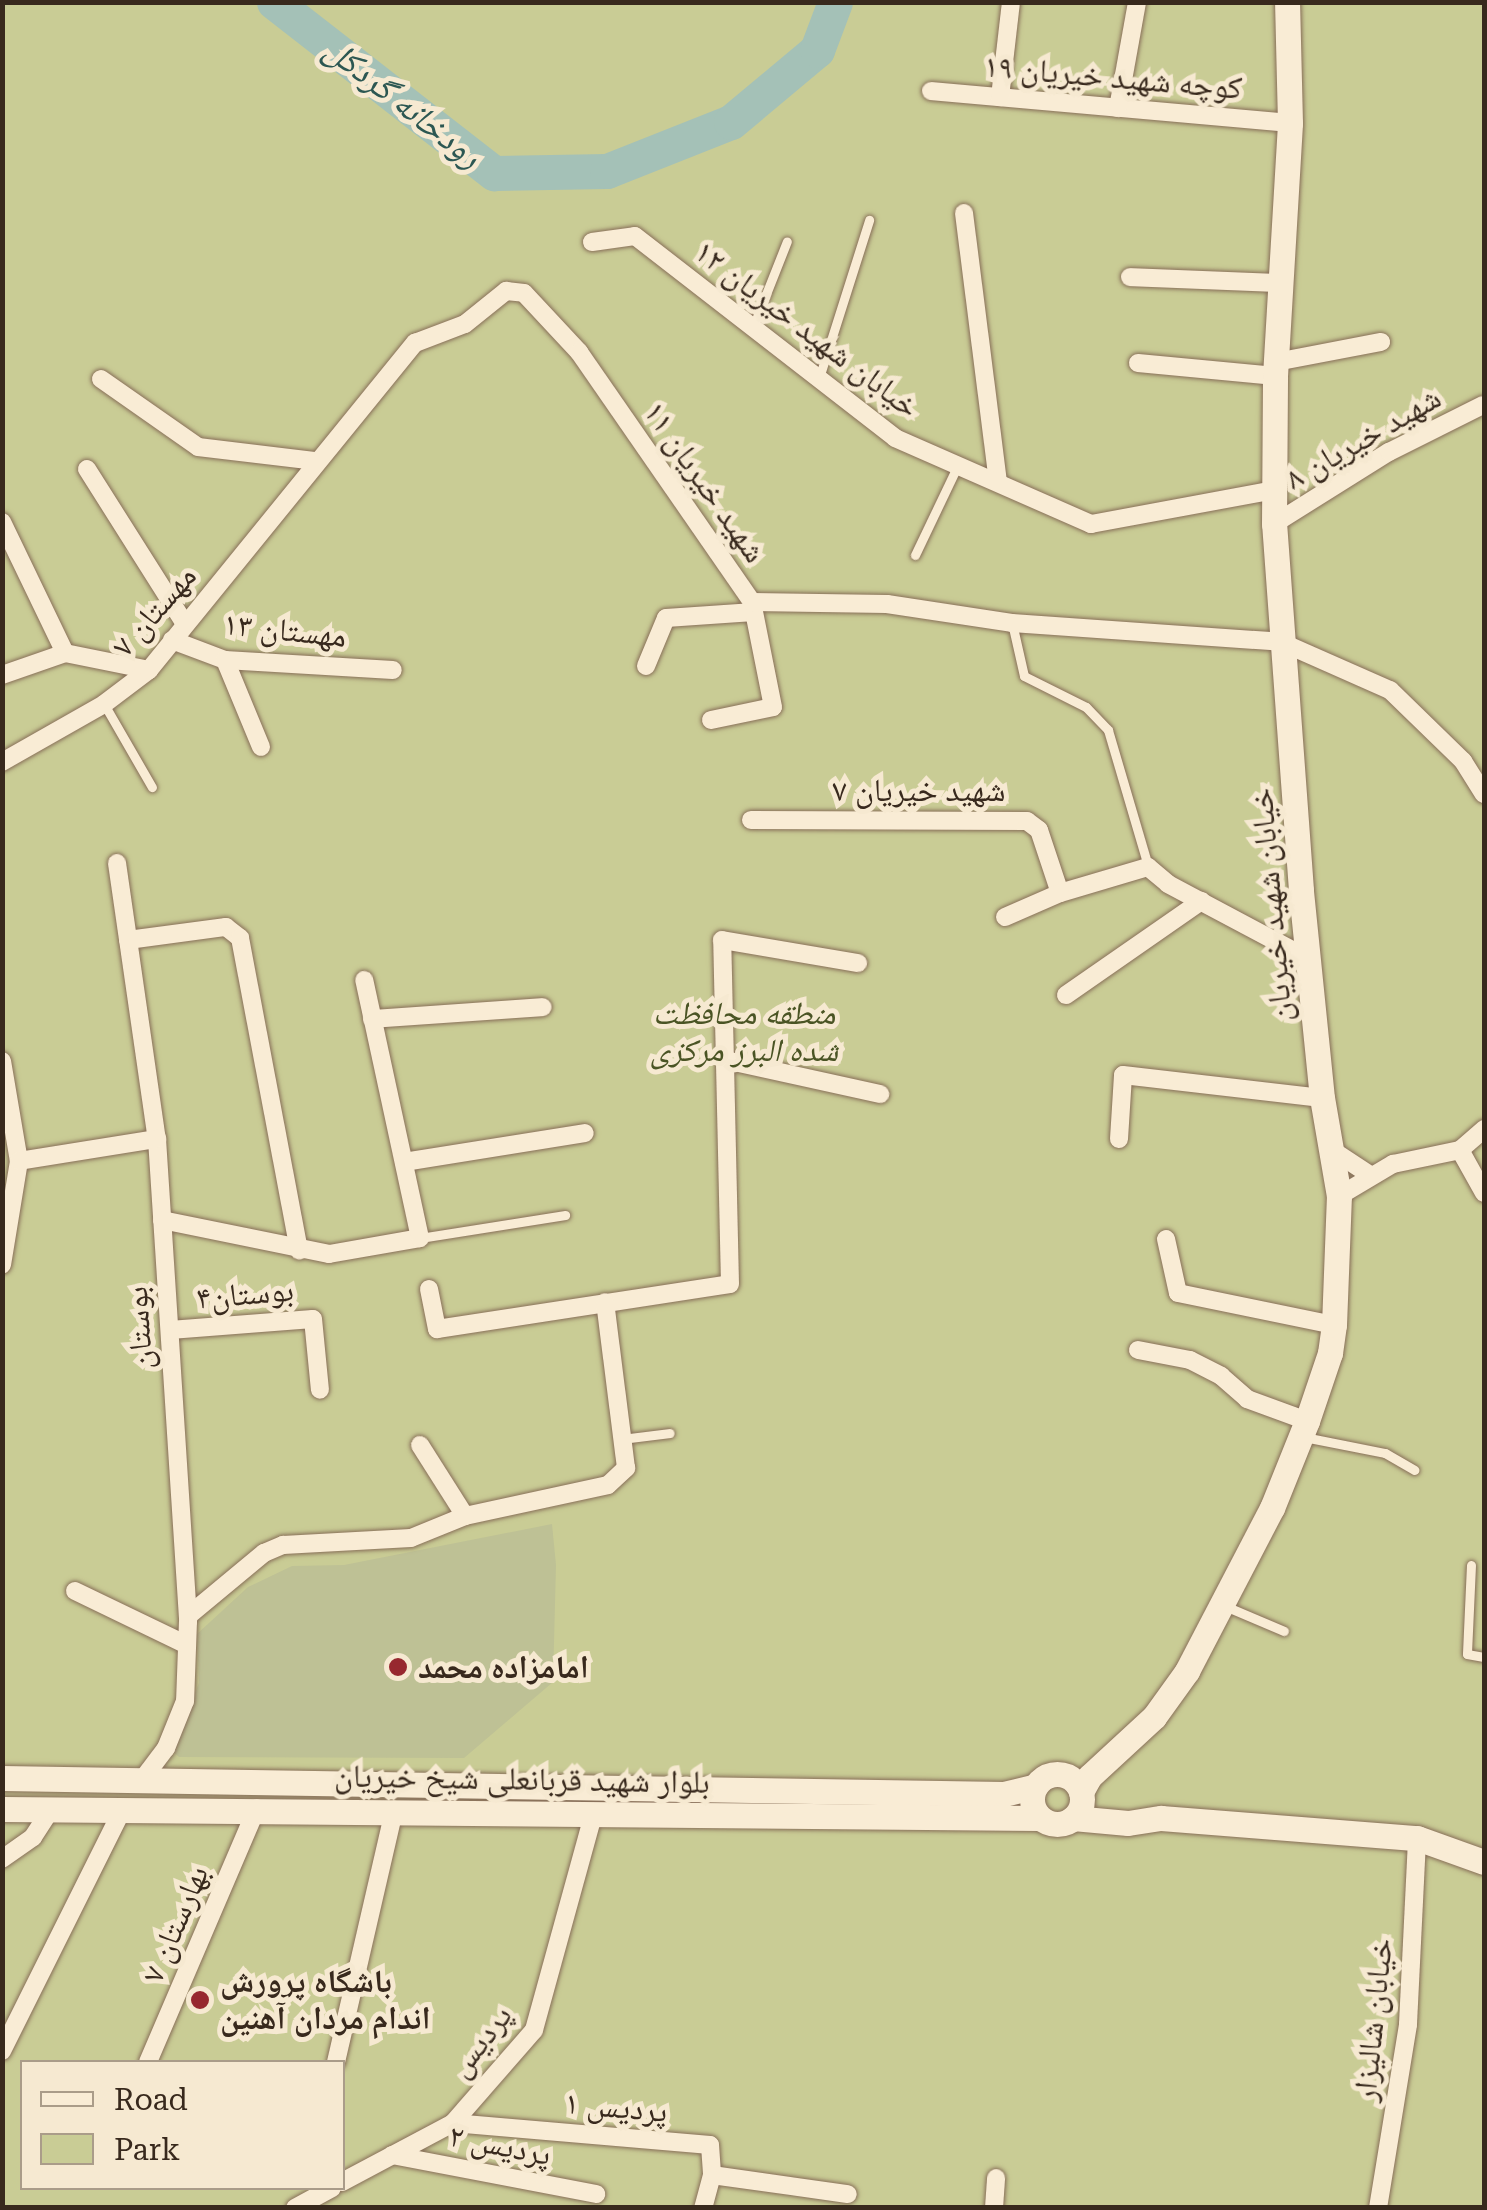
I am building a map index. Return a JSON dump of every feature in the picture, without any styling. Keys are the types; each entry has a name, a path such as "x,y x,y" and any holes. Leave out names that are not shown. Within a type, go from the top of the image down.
{"street":[{"path":"1000,97 1012,2"},
{"path":"1118,108 1137,2"},
{"name":"خیابان شهید خیریان","path":"1079,1804 1090,1776 1154,1718 1187,1671 1272,1508 1330,1353 1334,1324 1339,1196 1322,1098 1274,524 1276,369 1290,123 1287,2"},
{"name":"کوچه شهید خیریان ۱۹","path":"931,91 1290,123"},
{"path":"964,213 998,482"},
{"name":"خیابان شهید خیریان ۱۲","path":"592,242 635,236 895,438 1091,524 1274,490"},
{"path":"1130,278 1281,282"},
{"name":"شهید خیریان ۱۱","path":"316,461 415,344 465,324 506,292 524,294 578,352 753,607 887,604 1012,623 1281,642 1390,690 1463,760 1484,794"},
{"path":"1138,364 1276,369 1381,342"},
{"path":"101,379 198,447 316,461"},
{"name":"شهید خیریان ۸","path":"1274,524 1388,452 1483,405"},
{"name":"مهستان ۷","path":"2,762 104,704 148,670 316,461"},
{"path":"87,468 185,624"},
{"path":"2,522 65,653"},
{"path":"646,666 666,618 753,607 773,707 710,720"},
{"name":"مهستان ۱۳","path":"172,640 226,660 394,670"},
{"path":"2,675 65,653 148,670"},
{"path":"226,660 261,747"},
{"name":"شهید خیریان ۷","path":"751,820 1027,821 1039,830 1060,893"},
{"name":"بوستان","path":"117,863 157,1139 188,1616 185,1701 166,1748 142,1780"},
{"path":"1005,918 1060,893 1148,867 1168,884 1309,959"},
{"path":"1066,994 1200,900"},
{"path":"128,940 226,927 240,938 299,1250"},
{"path":"429,1289 437,1329 730,1284 722,940 858,963"},
{"path":"162,1220 329,1254 420,1238 364,980"},
{"path":"372,1019 542,1007"},
{"path":"725,1060 880,1094"},
{"path":"2,1062 19,1161 6,1215 2,1265"},
{"path":"1119,1139 1123,1075 1322,1098"},
{"path":"1339,1196 1394,1164 1460,1150 1484,1128"},
{"path":"404,1162 585,1133"},
{"path":"19,1161 157,1139"},
{"path":"1332,1150 1370,1175"},
{"path":"1460,1150 1484,1193"},
{"path":"1166,1240 1178,1293 1334,1324"},
{"path":"188,1616 264,1553 283,1546 411,1538 465,1516 608,1485 626,1468 605,1302"},
{"name":"بوستان۴","path":"170,1330 314,1319 320,1390"},
{"path":"1138,1350 1190,1360 1221,1376 1247,1399 1304,1429"},
{"path":"420,1446 465,1516"},
{"path":"75,1591 187,1645"},
{"path":"2,1778 142,1780 395,1797 872,1802 1004,1794 1046,1780 1123,1744"},
{"path":"1046,1780 1072,1779 1079,1804"},
{"path":"1046,1780 1032,1799 1040,1818 1053,1824 1079,1804"},
{"path":"336,2060 395,1797"},
{"name":"بلوار شهید قربانعلی شیخ خیریان","path":"2,1809 257,1808 395,1797 594,1812 872,1802 1040,1818"},
{"path":"1079,1804 1128,1823 1161,1818 1417,1838 1484,1862"},
{"path":"2,1859 33,1837 51,1808"},
{"path":"2,2051 123,1808"},
{"name":"بهارستان ۷","path":"149,2060 257,1808"},
{"name":"پردیس","path":"345,2180 453,2122 534,2030 594,1812"},
{"name":"خیابان شالیزار","path":"1378,2208 1408,2024 1417,1838"},
{"name":"پردیس ۱","path":"453,2122 710,2145 712,2174"},
{"name":"پردیس ۲","path":"392,2156 596,2194"},
{"path":"704,2208 712,2174 848,2194"},
{"path":"994,2208 996,2178"},
{"path":"295,2208 328,2190"}],"lane":[{"path":"819,378 868,220"},
{"path":"753,327 787,241"},
{"path":"915,555 958,465"},
{"path":"1012,623 1024,676 1086,707 1108,730 1148,867"},
{"path":"104,704 152,786"},
{"path":"420,1238 565,1215"},
{"path":"1304,1429 1385,1453 1414,1470"},
{"path":"622,1439 670,1433"},
{"path":"1472,1565 1467,1654 1484,1657"},
{"path":"1222,1605 1284,1631"}],"green space":[{"name":"منطقه محافظت شده البرز مرکزی","path":"3,3 1484,3 1484,2207 3,2208"},
{"path":"552,1524 556,1565 553,1682 464,1758 179,1757 172,1751 199,1683 197,1634 248,1587 292,1566 344,1565"}],"waterway":[{"name":"رودخانه گردکل","path":"274,2 494,173 607,171 731,122 817,50 835,2"}],"place":[{"name":"امامزاده محمد","path":"398,1667"},
{"name":"باشگاه پرورش اندام مردان آهنین","path":"200,2000"}]}
